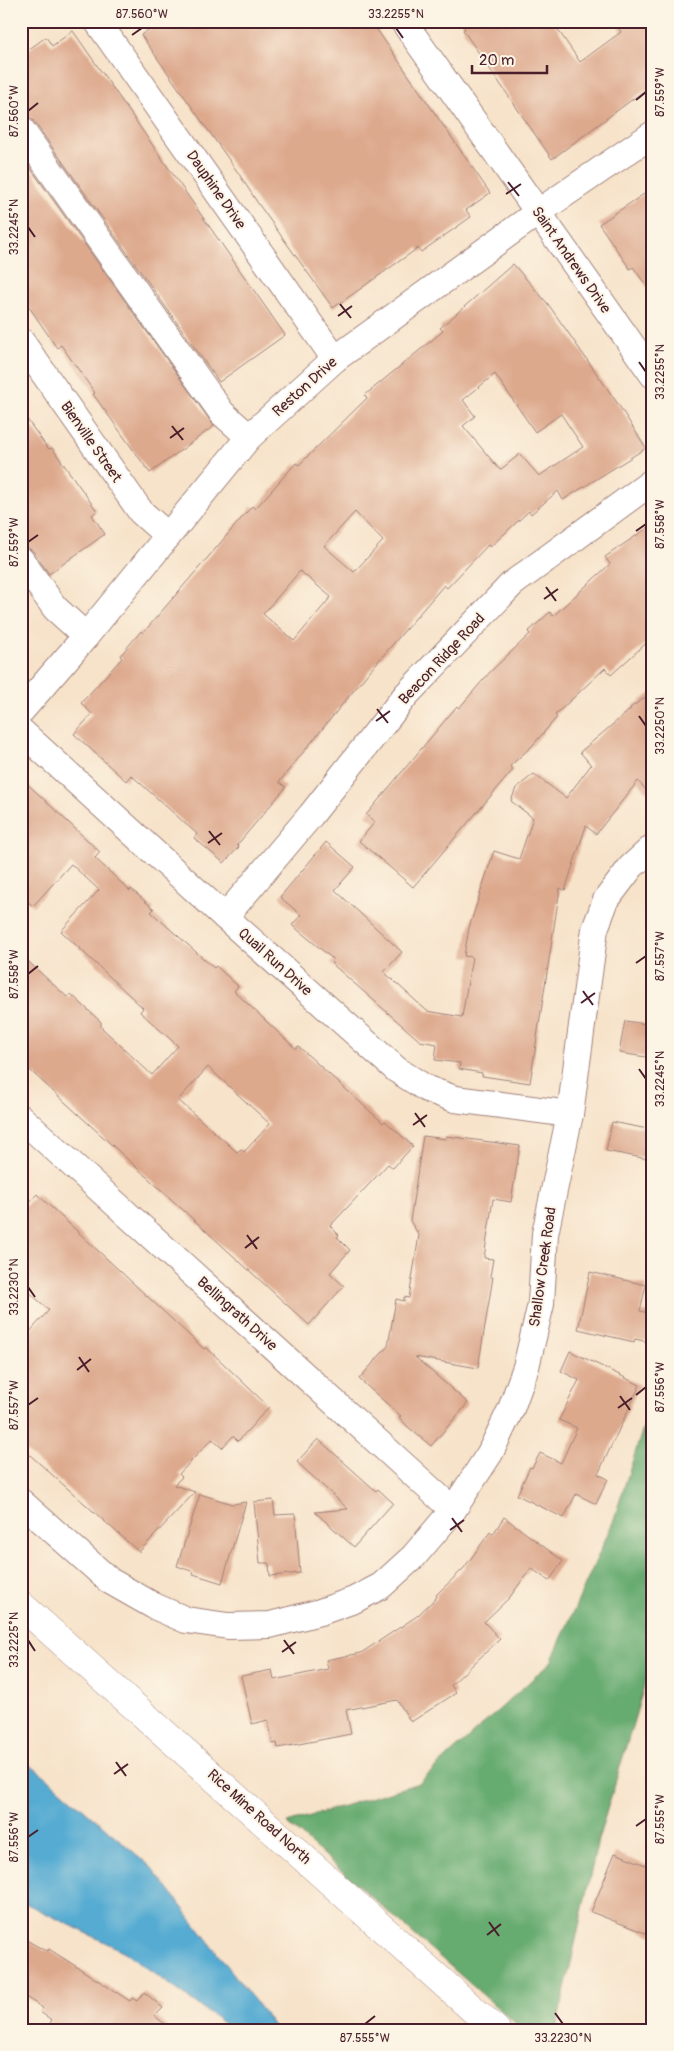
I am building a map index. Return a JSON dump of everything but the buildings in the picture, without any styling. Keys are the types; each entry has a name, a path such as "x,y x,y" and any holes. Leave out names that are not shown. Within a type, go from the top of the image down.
{"main road":[{"name":"Rice Mine Road North","path":"21,1605 496,2030"}],"street":[{"name":"Dauphine Drive","path":"96,21 336,359"},
{"name":"Saint Andrews Drive","path":"403,21 653,375"},
{"path":"21,129 222,413 250,437"},
{"name":"Reston Drive","path":"21,711 86,636 250,437 336,359 537,213 653,134"},
{"name":"Bienville Street","path":"21,341 141,512 168,536"},
{"name":"Beacon Ridge Road","path":"225,917 406,696 512,584 653,481"},
{"path":"21,560 55,608 86,636"},
{"name":"Quail Run Drive","path":"21,731 225,917 397,1070 427,1090 455,1099 570,1114"},
{"name":"Shallow Creek Road","path":"21,1502 110,1581 154,1606 186,1620 228,1626 270,1625 320,1612 354,1600 381,1586 414,1556 453,1510 490,1453 511,1409 526,1367 541,1304 545,1234 570,1114 594,929 606,900 631,866 653,847"},
{"name":"Bellingrath Drive","path":"21,1118 453,1510"}],"green space":[{"path":"653,1397 653,1657 598,1840 556,2030 523,2030 287,1823 419,1783 551,1662 613,1522"}],"water":[{"path":"21,1759 44,1775 151,1867 277,2030 233,2030 125,1952 21,1901"}]}
